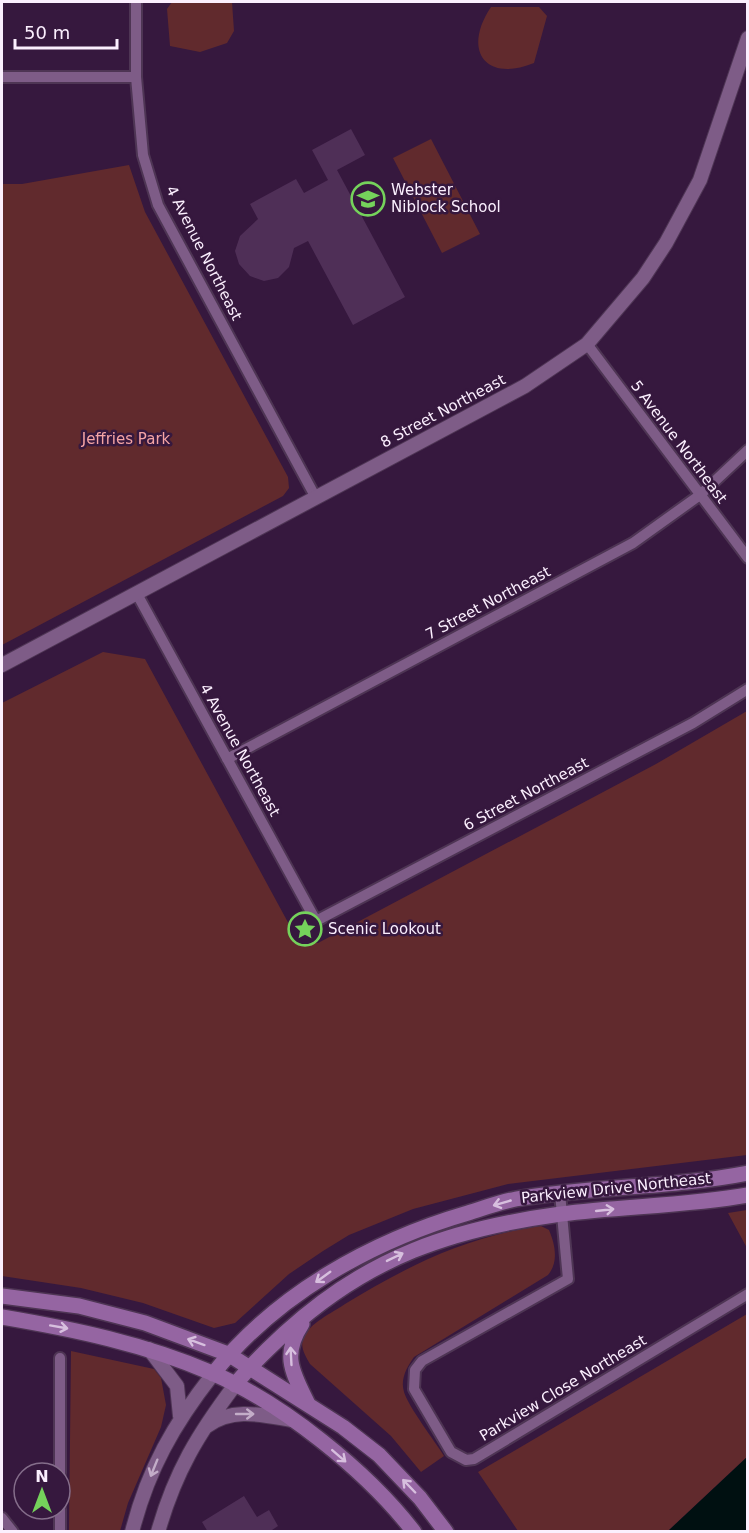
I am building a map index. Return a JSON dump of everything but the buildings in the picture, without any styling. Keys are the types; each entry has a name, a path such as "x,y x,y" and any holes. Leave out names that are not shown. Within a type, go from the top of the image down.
{"main road":[{"name":"Parkview Drive Northeast","path":"213,1374 228,1354 334,1269 382,1244 439,1221 514,1199 747,1173"},
{"name":"Parkview Drive Northeast","path":"235,1385 249,1366 310,1310 359,1275 402,1253 454,1236 562,1214 747,1195"},
{"path":"2,1296 79,1306 146,1323 228,1354 308,1404 379,1455 420,1497 446,1532"},
{"path":"308,1404 289,1357 292,1340 310,1310"},
{"path":"2,1317 72,1330 149,1349 235,1385 293,1420 362,1475 414,1532"}],"street":[{"name":"4 Avenue Northeast","path":"136,2 136,77 143,155 159,205 316,498"},
{"name":"8 Street Northeast","path":"2,664 525,386 587,344 643,279 686,211 700,180 747,38"},
{"path":"2,77 136,77"},
{"name":"5 Avenue Northeast","path":"587,344 747,558"},
{"name":"7 Street Northeast","path":"227,759 633,543 700,495 747,450"},
{"name":"4 Avenue Northeast","path":"137,594 316,921"},
{"name":"6 Street Northeast","path":"316,921 693,723 747,689"},
{"name":"Parkview Close Northeast","path":"560,1193 568,1279 422,1361 415,1370 414,1389 451,1452 459,1457 474,1459 747,1294"},
{"path":"149,1349 177,1386 180,1416"},
{"path":"60,1358 60,1461"},
{"name":"Parkview Drive Northeast","path":"132,1532 138,1508 158,1459 180,1416 213,1374"},
{"name":"Parkview Drive Northeast","path":"158,1532 180,1468 200,1431 235,1385"},
{"path":"200,1431 216,1419 232,1414 250,1413 293,1420"},
{"path":"2,1518 13,1532"}],"green space":[{"path":"172,2 232,2 234,31 227,43 200,52 170,46 167,9"},
{"path":"491,7 539,7 547,16 534,63 503,69 483,59 479,49 479,37"},
{"path":"431,139 480,234 442,253 393,158"},
{"name":"Jeffries Park","path":"129,165 145,212 288,477 289,488 283,496 2,645 2,184 22,184"},
{"path":"103,652 145,659 297,939 318,943 656,764 747,711 747,1155 508,1184 413,1209 349,1235 289,1274 235,1323 214,1328 143,1303 81,1288 2,1276 2,703"},
{"path":"748,1210 747,1248 728,1213"},
{"path":"541,1226 549,1230 554,1247 554,1264 548,1275 414,1357 407,1369 403,1382 404,1392 416,1415 444,1456 421,1472 391,1436 310,1364 303,1349 303,1339 310,1328 321,1319 415,1265 488,1237"},
{"path":"747,1314 747,1457 668,1531 518,1531 478,1472"},
{"path":"71,1351 154,1369 161,1378 166,1405 161,1427 128,1503 120,1531 69,1531 69,1521 72,1521 72,1461 70,1461"}],"shaded area":[{"path":"747,1457 747,1531 668,1531"}],"place":[{"name":"Webster Niblock School","path":"368,199"},
{"name":"Scenic Lookout","path":"305,929"}]}
